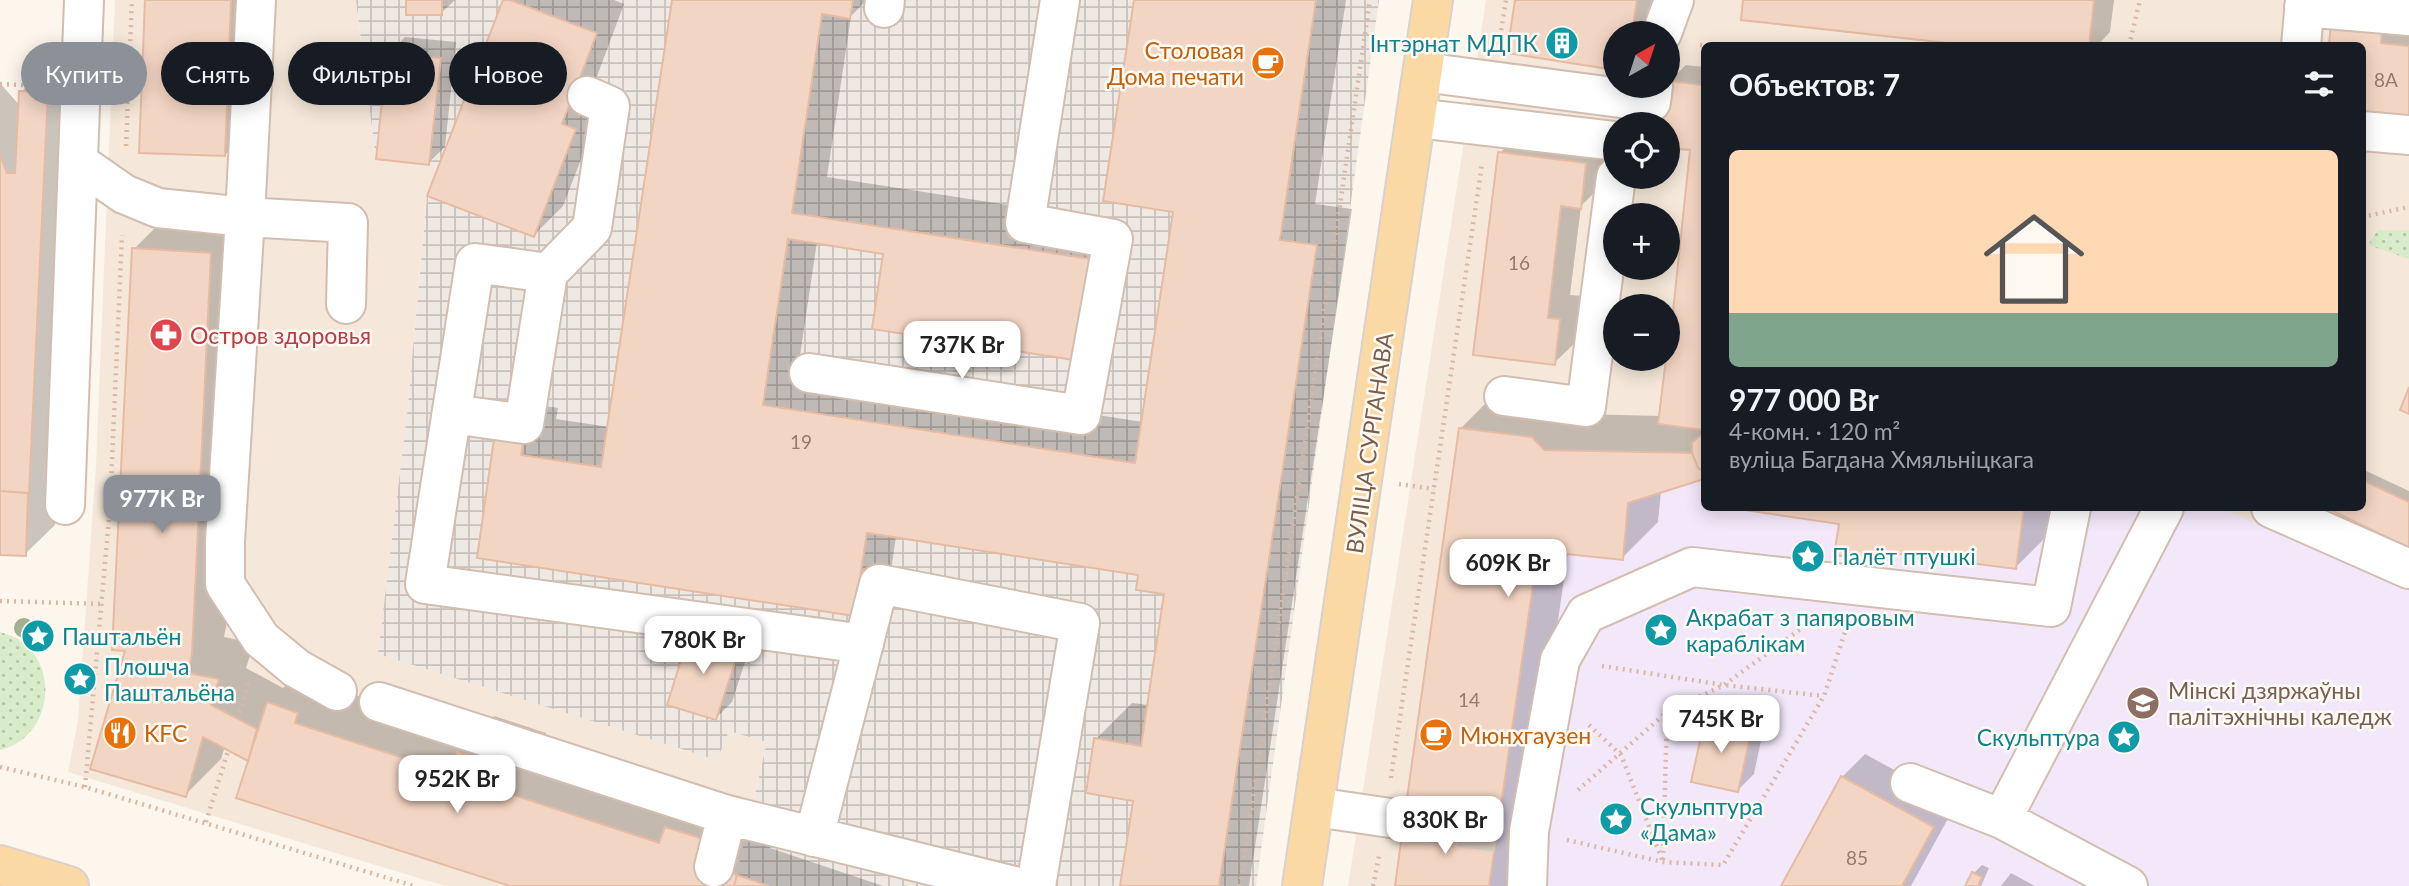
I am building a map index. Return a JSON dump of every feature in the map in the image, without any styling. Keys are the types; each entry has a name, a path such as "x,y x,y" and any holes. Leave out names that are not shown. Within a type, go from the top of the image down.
{"main road":[{"name":"ВУЛІЦА СУРГАНАВА","path":"1302,886 1433,0"},
{"path":"0,865 69,886"}],"street":[{"path":"65,505 84,0"},
{"path":"256,0 225,541 225,584 261,639 296,668 337,691"},
{"path":"809,373 1081,415 1113,239 1024,223 1060,0"},
{"path":"1666,21 1674,0"},
{"path":"2301,42 2304,4 2409,16"},
{"path":"1423,72 1603,96"},
{"path":"452,414 524,424 548,273 592,228 610,106 587,96"},
{"path":"1621,98 1651,102 1652,98"},
{"path":"1416,118 1603,139"},
{"path":"2366,131 2409,135"},
{"path":"78,162 124,194 158,208 245,217 348,223 346,304"},
{"path":"1504,396 1586,407 1614,189"},
{"path":"548,273 475,263 425,584 864,644"},
{"path":"1527,886 1513,832 1557,676 1587,614 1692,567 2051,607 2070,511"},
{"path":"2002,819 2162,511"},
{"path":"2278,511 2409,569"},
{"path":"814,836 879,584 1080,623 1036,886"},
{"path":"379,702 727,815 1014,886"},
{"path":"1910,783 2002,819 2129,886"},
{"path":"1315,807 1395,818"},
{"path":"714,867 727,815"}],"path":[{"path":"85,787 110,507 132,0"},
{"path":"1240,886 1370,0"},
{"path":"1494,81 1506,0"},
{"path":"2130,42 2140,0"},
{"path":"1373,886 1395,818 1488,125"},
{"path":"2366,216 2409,207"},
{"path":"1513,832 1621,755 1667,712 1724,685 1860,586"},
{"path":"1513,832 1662,862 1723,864 1824,696 1860,586"},
{"path":"0,601 101,604"},
{"path":"1557,676 1724,685 1824,696"},
{"path":"1557,676 1621,755 1662,862"},
{"path":"1662,862 1667,712"},
{"path":"206,822 228,751"},
{"path":"0,767 85,787 414,886"}],"shaded area":[{"path":"115,0 356,0 361,42 288,42 288,105 369,105 376,159 429,165 438,169 427,196 407,415 717,760 729,731 767,742 734,886 445,886 68,772 78,721 96,465 111,105 147,105 147,42 113,42"},
{"path":"356,0 1379,0 1256,886 734,886 767,742 729,731 717,760 378,654 407,415 427,196 438,170 429,165 376,159 369,105 435,105 435,42 361,42"},
{"path":"1486,0 2409,0 2409,886 1348,886"},
{"path":"1459,428 1532,437 1545,450 1691,453 1692,443 1701,435 1701,511 2227,511 2409,591 2409,886 1395,886"}],"green space":[{"path":"2378,230 2409,230 2409,259 2368,245"},
{"path":"0,632 16,638 31,650 40,665 45,682 45,699 40,716 31,731 18,743 0,750"}],"building":[{"path":"145,0 231,0 229,42 161,42 161,105 227,105 225,156 139,153 141,105 147,105 147,42 143,42"},
{"path":"406,0 442,0 442,15 406,15"},
{"path":"503,0 510,0 597,33 562,124 576,129 534,237 427,196 462,105 567,105 567,42 487,42"},
{"path":"672,0 853,0 850,19 822,14 792,213 1090,259 1074,360 872,329 883,254 788,239 763,405 1135,463 1173,212 1103,201 1134,0 1316,0 1280,240 1317,245 1219,886 1120,886 1133,801 1086,793 1094,738 1141,746 1164,594 1136,590 1138,575 867,533 854,616 477,558 494,439 523,443 521,455 601,467"},
{"name":"Інтэрнат МДПК","path":"1515,0 1637,0 1634,21 1603,21 1603,68 1507,53"},
{"path":"1743,0 2094,0 2089,42 1938,42 1741,20"},
{"path":"2331,22 2382,26 2381,43 2409,46 2409,116 2366,113 2366,42 2329,42"},
{"path":"435,57 441,58 429,165 376,159 382,105 435,105"},
{"path":"1680,82 1701,85 1701,430 1658,424 1665,371 1680,371 1680,294 1675,294 1676,280 1680,280 1680,245 1690,150 1680,149 1680,112 1664,112 1666,98 1680,98"},
{"path":"21,91 21,105 47,105 26,556 0,555 0,155 7,173 15,173"},
{"path":"1498,152 1586,163 1581,209 1561,206 1548,318 1560,319 1555,365 1473,355"},
{"path":"132,248 211,253 192,654 188,673 219,679 211,705 257,729 248,761 203,737 186,797 90,769 125,651 112,650"},
{"path":"2409,387 2409,414 2400,410"},
{"path":"1459,428 1532,437 1544,450 1692,453 1701,470 1701,480 1628,503 1623,560 1538,551 1497,833 1404,820"},
{"path":"1701,435 1701,470 1692,453 1692,443"},
{"path":"2366,482 2409,502 2409,548 2333,511 2366,511"},
{"path":"0,491 28,493 26,556 0,555"},
{"path":"1751,511 2024,511 2016,569 1876,551 1879,562 1834,555 1839,524"},
{"path":"690,631 740,647 716,720 667,705"},
{"path":"267,702 298,713 295,723 450,773 457,752 511,769 504,792 659,843 665,827 710,841 714,867 737,875 734,886 510,886 236,798"},
{"path":"1705,718 1752,728 1738,792 1691,782"},
{"path":"1841,776 1934,827 1902,886 1781,886"},
{"path":"1404,820 1497,833 1489,886 1395,886"},
{"path":"1972,872 1982,877 1978,886 1965,886"},
{"path":"737,875 769,886 734,886"}],"tunnel":[{"path":"1404,820 1497,833"}],"place":[{"name":"Інтэрнат МДПК","path":"1562,43"},
{"name":"Столовая Дома печати","path":"1268,63"},
{"name":"Остров здоровья","path":"166,335"},
{"name":"Палёт птушкі","path":"1808,556"},
{"name":"Акрабат з папяровым караблікам","path":"1661,630"},
{"name":"Паштальён","path":"38,636"},
{"name":"Плошча Паштальёна","path":"80,679"},
{"name":"Мінскі дзяржаўны палітэхнічны каледж","path":"2143,703"},
{"name":"KFC","path":"120,733"},
{"name":"Мюнхгаузен","path":"1436,735"},
{"name":"Скульптура","path":"2124,737"},
{"name":"Скульптура «Дама»","path":"1616,819"}]}
